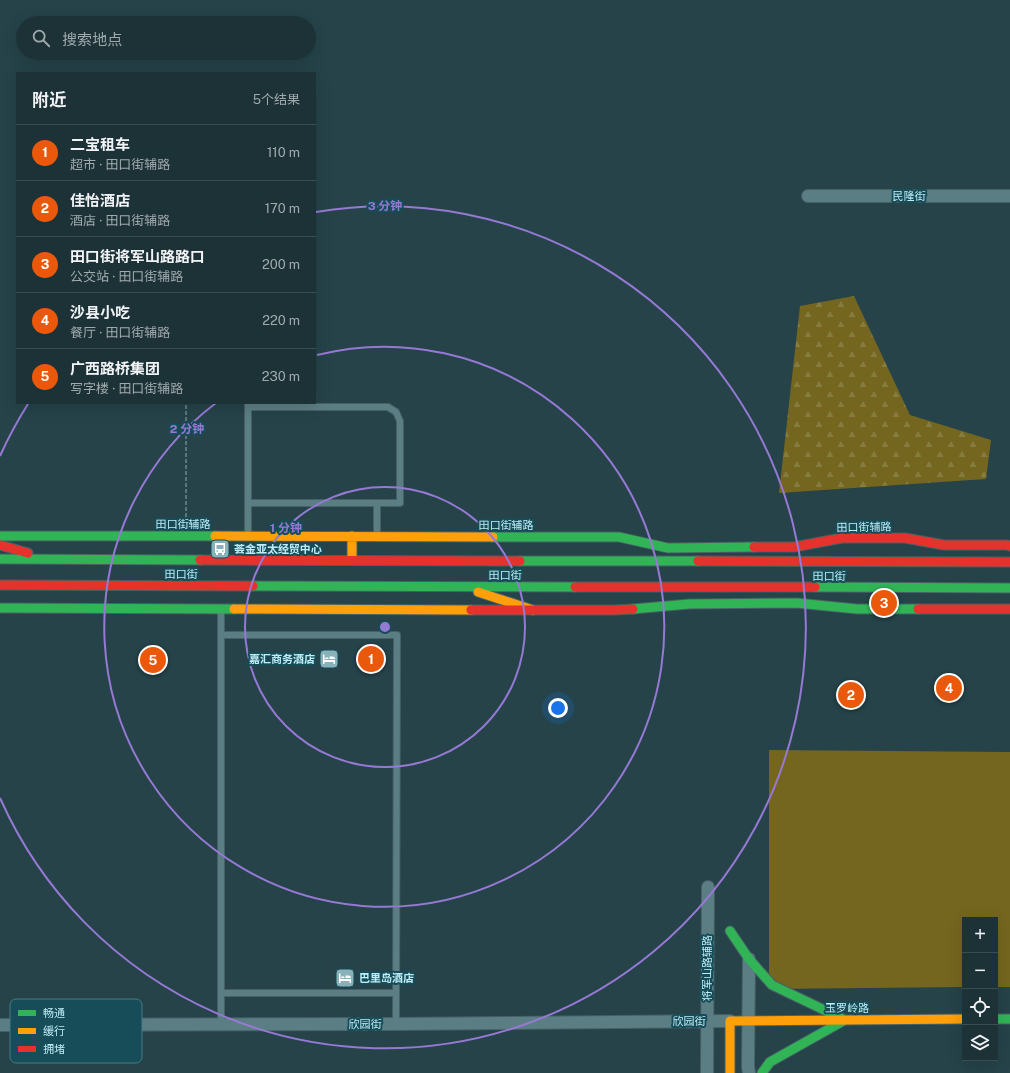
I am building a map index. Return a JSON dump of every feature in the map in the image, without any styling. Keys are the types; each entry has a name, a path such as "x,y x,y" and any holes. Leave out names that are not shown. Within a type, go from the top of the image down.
{"street":[{"name":"民隆街","path":"808,196 1010,196"},
{"name":"田口街辅路","path":"0,536 619,536 668,548 794,547 842,538 905,538 944,545 1010,546"},
{"path":"352,536 352,560"},
{"path":"0,545 49,559"},
{"name":"田口街","path":"0,559 1010,562"},
{"name":"田口街","path":"0,586 1010,588"},
{"path":"462,587 533,610"},
{"path":"0,608 616,610 689,604 797,603 857,609 1010,609"},
{"name":"将军山路辅路","path":"707,1073 708,887"},
{"path":"730,931 749,959 772,985 844,1020"},
{"path":"749,959 749,1073"},
{"name":"玉罗岭路","path":"730,1021 962,1019"},
{"path":"998,1019 1010,1019"},
{"path":"762,1073 770,1062 844,1020"},
{"path":"730,1021 730,1073"},
{"name":"欣园街","path":"142,1024 730,1021"},
{"name":"欣园街","path":"0,1025 10,1025"}],"lane":[{"path":"248,503 400,503 400,421 396,412 388,406 248,405 248,503 248,536"},
{"path":"377,503 377,536"},
{"path":"221,1024 222,609"},
{"path":"222,634 397,634 396,1024"},
{"path":"221,993 396,993"}],"path":[{"path":"186,404 186,536"}],"green space":[{"path":"854,296 910,415 991,440 986,479 779,493 800,306"},
{"path":"769,750 1010,752 1010,987 998,987 998,917 962,917 962,987 769,989"}],"traffic: fast":[{"path":"0,536 215,536"},
{"path":"493,537 619,537 668,548 754,547"},
{"path":"0,559 200,560"},
{"path":"520,561 698,561"},
{"path":"253,586 575,587"},
{"path":"815,587 1010,588"},
{"path":"633,609 689,604 797,603 857,609 918,609"},
{"path":"0,608 234,609"},
{"path":"730,931 749,959 772,985 841,1018"},
{"path":"998,1019 1010,1019"},
{"path":"762,1073 770,1062 843,1021"}],"traffic: slow":[{"path":"215,536 493,537"},
{"path":"352,536 352,560"},
{"path":"478,592 533,610"},
{"path":"234,609 471,610"},
{"path":"730,1073 730,1021 962,1019"}],"traffic: jam":[{"path":"754,547 794,547 842,538 905,538 944,545 1010,546"},
{"path":"0,545 28,553"},
{"path":"200,560 520,561"},
{"path":"698,561 1010,562"},
{"path":"0,585 253,586"},
{"path":"575,587 815,587"},
{"path":"471,610 633,609"},
{"path":"918,609 1010,609"}],"place":[{"name":"荟金亚太经贸中心","path":"220,549"},
{"name":"田口街将军山路路口","path":"884,603"},
{"name":"嘉汇商务酒店","path":"329,659"},
{"name":"二宝租车","path":"371,659"},
{"name":"广西路桥集团","path":"153,660"},
{"name":"沙县小吃","path":"949,688"},
{"name":"佳怡酒店","path":"851,695"},
{"name":"巴里岛酒店","path":"345,978"}]}
